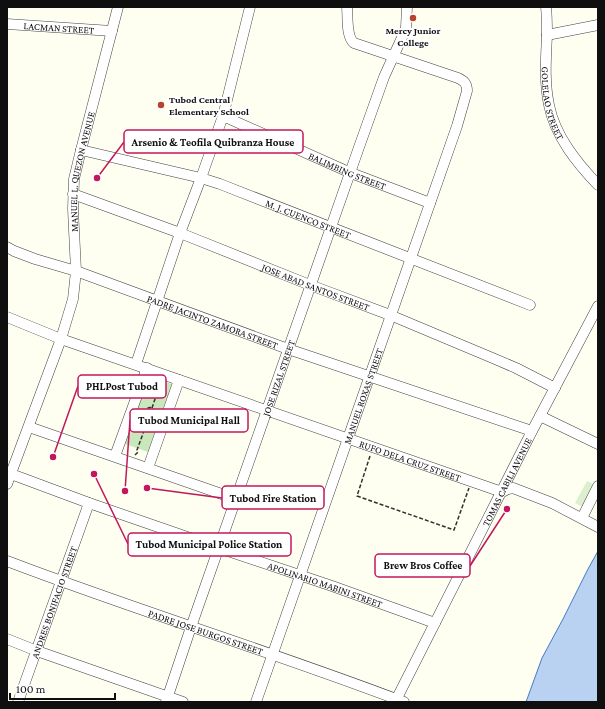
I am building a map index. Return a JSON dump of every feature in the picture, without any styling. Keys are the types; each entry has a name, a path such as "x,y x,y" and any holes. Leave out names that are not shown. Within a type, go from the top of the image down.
{"street":[{"name":"MANUEL L. QUEZON AVENUE","path":"9,479 61,339 73,298 76,271 73,209 74,179 118,7"},
{"path":"136,364 180,232 223,116 250,7"},
{"path":"347,7 349,35 351,41 394,56"},
{"name":"JOSE RIZAL STREET","path":"167,700 330,228 351,173 384,77 402,39 406,27 407,7"},
{"name":"GOLELAO STREET","path":"546,7 547,35 545,68 547,94 552,116 567,147 598,185"},
{"name":"LACMAN STREET","path":"7,24 112,31"},
{"path":"547,35 598,25"},
{"name":"MANUEL ROXAS STREET","path":"256,702 468,91 467,85 464,81 458,78 394,56"},
{"name":"BALIMBING STREET","path":"223,116 351,173 430,203"},
{"name":"M. J. CUENCO STREET","path":"81,150 201,178 530,304"},
{"name":"JOSE ABAD SANTOS STREET","path":"73,194 180,232 310,285 390,315 516,368 555,388"},
{"name":"PADRE JACINTO ZAMORA STREET","path":"7,247 35,259 76,271 288,349 532,431"},
{"name":"TOMAS CABILI AVENUE","path":"398,701 435,623 532,431 598,306"},
{"name":"RUFO DELA CRUZ STREET","path":"7,317 61,339 502,492 508,488 513,488 552,503 598,527"},
{"path":"115,456 146,368"},
{"path":"148,468 179,380"},
{"path":"540,416 598,444"},
{"path":"29,427 236,499"},
{"name":"APOLINARIO MABINI STREET","path":"9,479 89,503 435,623"},
{"path":"582,518 598,486"},
{"name":"ANDRES BONIFACIO STREET","path":"18,702 89,503"},
{"name":"PADRE JOSE BURGOS STREET","path":"7,561 191,627 313,668 398,701"},
{"path":"7,639 167,700 183,702"}],"path":[{"path":"152,408 163,374"},
{"path":"133,463 136,453 138,452 137,450 148,417 146,411 147,409 152,408"},
{"path":"148,417 155,414 155,411 152,408"},
{"path":"373,447 356,496 447,528 454,530 471,481"}],"green space":[{"path":"149,376 172,384 148,452 125,444"},
{"path":"587,481 597,486 585,508 575,503"}],"water":[{"path":"598,551 598,702 526,702 542,658"}],"place":[{"name":"Mercy Junior College","path":"413,18"},
{"name":"Tubod Central Elementary School","path":"161,105"},
{"name":"Arsenio & Teofila Quibranza House","path":"97,178"},
{"name":"PHLPost Tubod","path":"53,457"},
{"name":"Tubod Municipal Police Station","path":"94,474"},
{"name":"Tubod Fire Station","path":"147,488"},
{"name":"Tubod Municipal Hall","path":"125,491"},
{"name":"Brew Bros Coffee","path":"507,509"}]}
